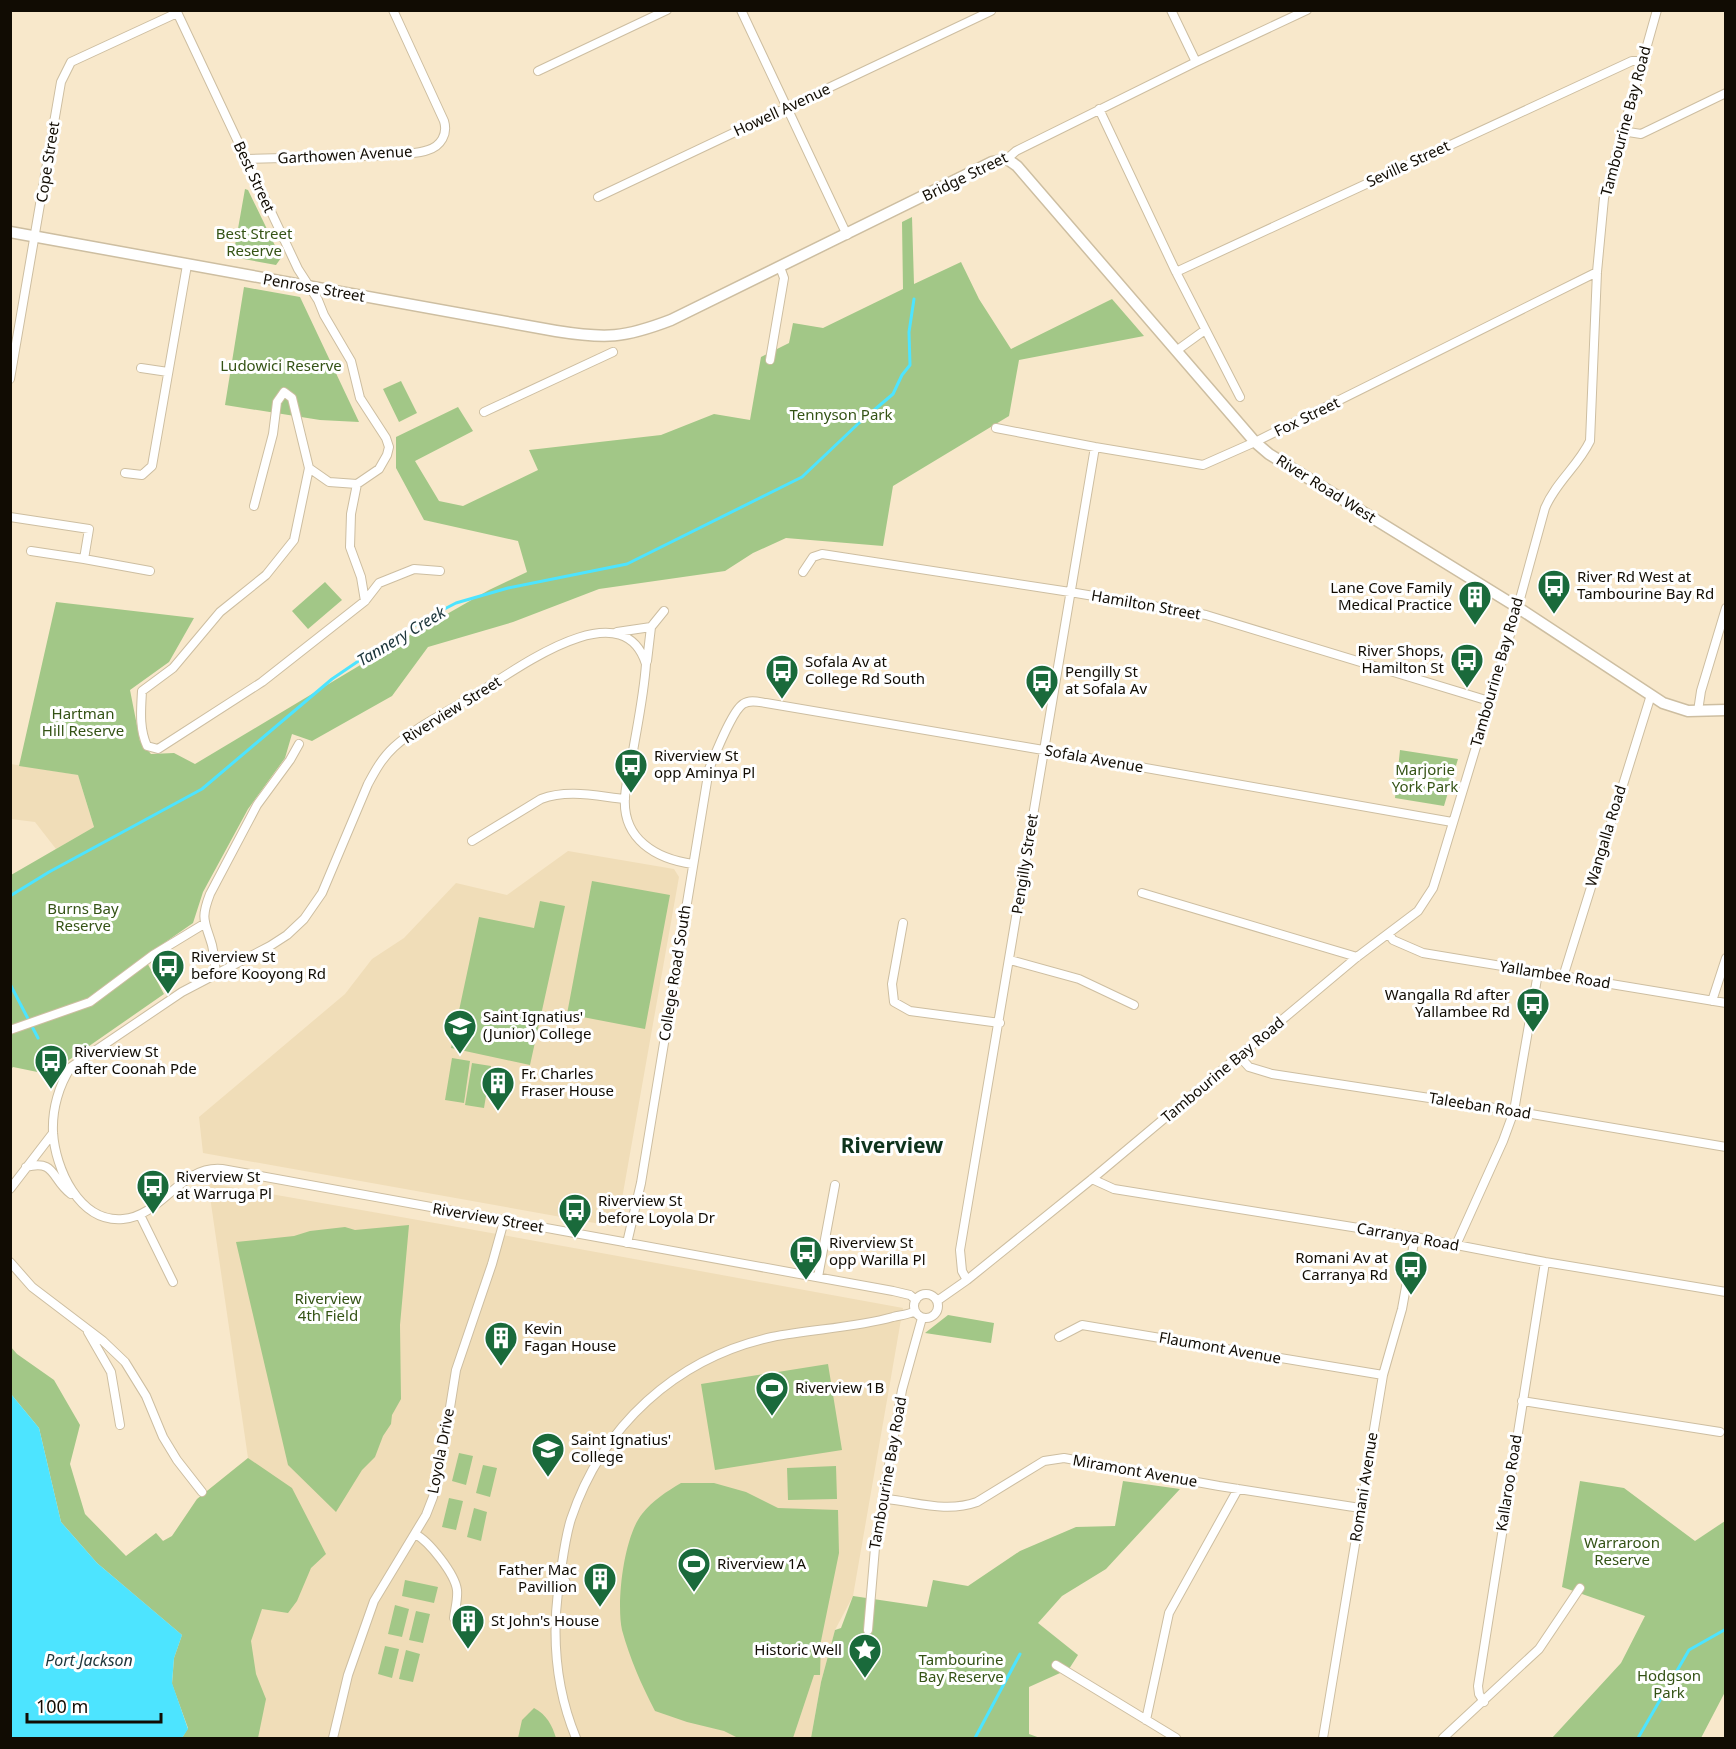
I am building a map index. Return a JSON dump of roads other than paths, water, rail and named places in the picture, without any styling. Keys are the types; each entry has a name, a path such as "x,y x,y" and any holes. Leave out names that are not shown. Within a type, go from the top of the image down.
{"main road":[{"name":"Bridge Street","path":"619,336 671,320 992,162 1006,159"},
{"name":"River Road West","path":"1006,159 1017,166 1255,442 1269,453 1517,607 1651,695 1679,709 1725,710"},
{"name":"Penrose Street","path":"10,232 556,331 591,336 619,336"}],"street":[{"name":"Garthowen Avenue","path":"246,159 391,155 428,150 444,138 446,129 444,121 393,10"},
{"path":"538,71 666,10"},
{"path":"741,10 847,235"},
{"path":"1171,10 1196,62"},
{"name":"Bridge Street","path":"1006,159 1016,151 1099,109 1307,10"},
{"name":"Tambourine Bay Road","path":"938,1301 1092,1179 1357,957 1418,911 1433,888 1517,607 1539,525 1550,497 1559,482 1584,454 1590,441 1597,272 1604,198 1657,10"},
{"name":"Howell Avenue","path":"598,197 991,11"},
{"name":"Best Street","path":"176,12 298,269 318,300 324,315 351,361 360,398 386,438 389,447 379,468 357,484"},
{"name":"Cope Street","path":"10,379 61,82 71,62 176,12"},
{"name":"Seville Street","path":"1176,272 1632,61 1642,61"},
{"path":"1622,131 1641,134 1725,93"},
{"path":"1099,109 1176,272 1240,398"},
{"path":"125,473 142,475 152,466 188,265"},
{"path":"770,360 784,278 780,267"},
{"name":"Fox Street","path":"996,428 1203,465 1255,442 1597,272"},
{"path":"1176,351 1205,330"},
{"path":"484,412 613,352"},
{"path":"141,368 168,372"},
{"path":"254,507 273,434 277,402 284,392 292,398 309,468 294,540 266,575 220,612 173,668 142,691 142,736 147,746 158,749 262,682 365,601 379,584 414,569 440,571"},
{"name":"Pengilly Street","path":"967,1280 962,1271 960,1250 1095,447"},
{"path":"309,468 329,482 357,484 351,514 350,547 361,576 365,601"},
{"path":"10,517 89,529 84,559"},
{"path":"32,551 150,571"},
{"name":"Hamilton Street","path":"803,573 813,557 822,554 1206,615 1489,701"},
{"path":"1698,711 1701,691 1725,608"},
{"path":"664,611 651,627 625,800 631,827 646,848 664,858 693,864"},
{"name":"Riverview Street","path":"77,1198 60,1166 53,1133 61,1084 71,1066 174,997 270,946 287,935 304,919 327,884 376,769 399,742 561,644 591,635 651,627"},
{"path":"609,633 620,634 633,641 643,654 646,664"},
{"name":"Wangalla Road","path":"1563,977 1651,695"},
{"name":"Sofala Avenue","path":"738,708 744,703 754,701 1452,822"},
{"name":"College Road South","path":"627,1243 641,1183 709,769 738,708"},
{"path":"216,974 212,945 204,924 204,909 257,804 291,760 298,744"},
{"path":"472,841 541,799 552,795 566,792 625,800"},
{"path":"1142,893 1357,957"},
{"path":"903,923 892,984 894,1002 910,1011 999,1023"},
{"path":"10,1030 90,1002 153,955 204,924"},
{"name":"Yallambee Road","path":"1389,934 1394,940 1424,953 1725,1003"},
{"path":"1712,1001 1725,958"},
{"path":"1010,960 1080,979 1134,1005"},
{"path":"1456,1245 1503,1141 1514,1111 1538,973"},
{"name":"Taleeban Road","path":"1240,1057 1249,1066 1272,1074 1514,1111 1725,1148"},
{"path":"10,1189 53,1133"},
{"name":"Riverview Street","path":"26,1167 42,1164 46,1166 61,1187 92,1212 108,1218 123,1220 140,1215 189,1179 213,1169 818,1277 903,1293 916,1300"},
{"name":"Carranya Road","path":"1092,1179 1114,1189 1415,1237 1545,1262 1725,1292"},
{"path":"818,1277 835,1185"},
{"path":"140,1215 173,1282"},
{"name":"Loyola Drive","path":"333,1738 348,1675 374,1601 426,1515 433,1497 456,1370 504,1221"},
{"name":"Romani Avenue","path":"1323,1738 1383,1375 1402,1309 1415,1237"},
{"path":"10,1262 32,1287 103,1341 125,1362 146,1396 163,1437 177,1460 202,1492"},
{"name":"Kallaroo Road","path":"1484,1702 1479,1694 1478,1686 1545,1262"},
{"path":"925,1294 938,1301 939,1308 936,1314 929,1318 922,1318 915,1311 916,1300 925,1294"},
{"path":"576,1738 567,1713 559,1677 556,1630 558,1591 552,1584 555,1578 560,1577 571,1520 591,1470 621,1427 661,1388 690,1368 740,1345 789,1334 883,1320 915,1311"},
{"name":"Tambourine Bay Road","path":"868,1630 875,1547 886,1499 886,1482 902,1390 922,1318"},
{"name":"Flaumont Avenue","path":"1059,1337 1082,1325 1383,1375"},
{"path":"86,1328 111,1372 120,1425"},
{"path":"1522,1401 1720,1432"},
{"name":"Miramont Avenue","path":"886,1499 936,1507 967,1506 1044,1461 1064,1458 1360,1508"},
{"path":"1146,1720 1168,1613 1238,1489"},
{"path":"415,1534 422,1537 433,1548 457,1587 454,1618"},
{"path":"1443,1738 1477,1709 1547,1640 1580,1588"},
{"path":"1056,1665 1176,1738"}],"water":[{"name":"Port Jackson","path":"11,1394 39,1428 61,1522 97,1563 182,1635 174,1658 172,1683 188,1729 182,1738 11,1738"}],"waterway":[{"name":"Tannery Creek","path":"10,896 49,872 202,789 332,679 425,619 456,603 508,588 627,564 802,477 893,394 902,375 910,365 909,332 914,299"},
{"path":"10,984 38,1038"},
{"path":"1638,1738 1689,1650 1726,1629"},
{"path":"975,1738 1020,1654"}],"place":[{"name":"River Rd West at Tambourine Bay Rd","path":"1554,615"},
{"name":"Lane Cove Family Medical Practice","path":"1475,626"},
{"name":"River Shops, Hamilton St","path":"1467,689"},
{"name":"Sofala Av at College Rd South","path":"782,700"},
{"name":"Pengilly St at Sofala Av","path":"1042,710"},
{"name":"Riverview St opp Aminya Pl","path":"631,794"},
{"name":"Riverview St before Kooyong Rd","path":"168,995"},
{"name":"Wangalla Rd after Yallambee Rd","path":"1533,1033"},
{"name":"Saint Ignatius' (Junior) College","path":"460,1055"},
{"name":"Riverview St after Coonah Pde","path":"51,1090"},
{"name":"Fr. Charles Fraser House","path":"498,1112"},
{"name":"Riverview St at Warruga Pl","path":"153,1215"},
{"name":"Riverview St before Loyola Dr","path":"575,1239"},
{"name":"Riverview St opp Warilla Pl","path":"806,1281"},
{"name":"Romani Av at Carranya Rd","path":"1411,1296"},
{"name":"Kevin Fagan House","path":"501,1367"},
{"name":"Riverview 1B","path":"772,1417"},
{"name":"Saint Ignatius' College","path":"548,1478"},
{"name":"Riverview 1A","path":"694,1593"},
{"name":"Father Mac Pavillion","path":"600,1608"},
{"name":"St John's House","path":"468,1650"},
{"name":"Historic Well","path":"865,1679"}],"district":[{"name":"Riverview","path":"892,1146"}],"park label":[{"name":"Best Street Reserve","path":"254,242"},
{"name":"Ludowici Reserve","path":"281,366"},
{"name":"Tennyson Park","path":"841,415"},
{"name":"Hartman Hill Reserve","path":"83,722"},
{"name":"Marjorie York Park","path":"1425,778"},
{"name":"Burns Bay Reserve","path":"83,918"},
{"name":"Riverview 4th Field","path":"328,1308"},
{"name":"Warraroon Reserve","path":"1622,1552"},
{"name":"Tambourine Bay Reserve","path":"961,1668"},
{"name":"Hodgson Park","path":"1669,1684"}]}
